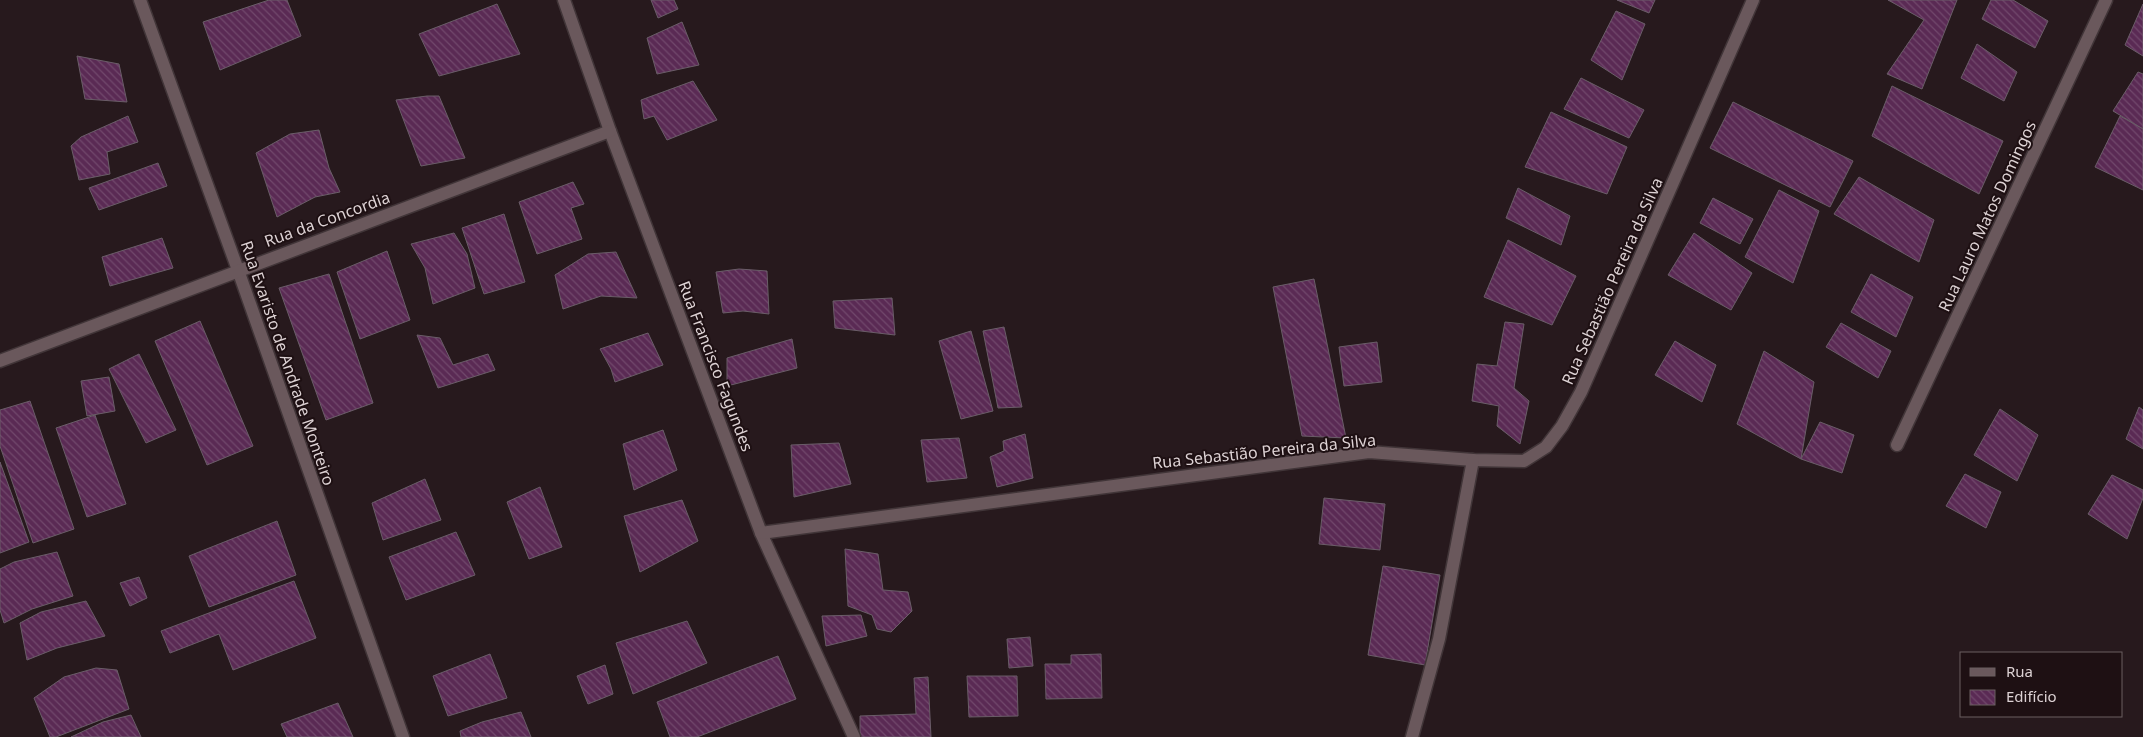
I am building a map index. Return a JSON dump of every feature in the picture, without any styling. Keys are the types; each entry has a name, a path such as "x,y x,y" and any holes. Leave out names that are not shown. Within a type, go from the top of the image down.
{"street":[{"name":"Rua Evaristo de Andrade Monteiro","path":"140,0 238,270 403,737"},
{"name":"Rua Francisco Fagundes","path":"564,0 610,131 761,533 854,737"},
{"name":"Rua Sebastião Pereira da Silva","path":"761,533 1369,452 1474,460 1524,461 1546,447 1562,426 1581,392 1753,0"},
{"name":"Rua Lauro Matos Domingos","path":"1897,445 2106,0"},
{"name":"Rua da Concordia","path":"0,361 610,131"},
{"path":"1412,737 1439,639 1474,460"}],"building":[{"path":"269,0 287,0 301,36 220,70 203,22"},
{"path":"651,0 674,0 678,9 658,18"},
{"path":"1617,0 1655,0 1649,13"},
{"path":"1888,0 1957,0 1922,89 1887,74 1924,20"},
{"path":"1991,0 2013,0 2048,21 2035,48 1982,19"},
{"path":"497,4 520,54 439,76 419,34"},
{"path":"2143,4 2143,56 2125,45"},
{"path":"1616,11 1645,24 1622,80 1591,60"},
{"path":"682,22 699,65 657,74 647,38"},
{"path":"1977,44 2017,72 2004,101 1961,78"},
{"path":"77,56 119,64 127,102 85,99"},
{"path":"2138,72 2143,74 2143,129 2113,111"},
{"path":"1581,78 1644,110 1629,138 1564,109"},
{"path":"693,81 717,120 667,140 654,116 644,119 641,100"},
{"path":"1892,86 2003,141 1979,194 1872,136"},
{"path":"439,96 465,158 421,166 396,100"},
{"path":"1733,102 1853,161 1830,207 1710,148"},
{"path":"1551,112 1627,147 1607,194 1525,167"},
{"path":"128,116 138,142 107,152 110,174 79,180 71,146 81,137"},
{"path":"2120,116 2143,129 2143,190 2095,167"},
{"path":"319,130 329,168 340,192 315,197 277,217 256,153 290,134"},
{"path":"158,163 167,186 99,210 89,188"},
{"path":"1859,177 1934,220 1919,262 1834,214"},
{"path":"573,182 584,204 571,208 582,239 537,254 519,202"},
{"path":"1518,188 1570,216 1561,245 1506,218"},
{"path":"1779,190 1819,211 1793,283 1745,257"},
{"path":"1713,198 1753,219 1740,244 1700,223"},
{"path":"504,214 525,282 484,294 462,228"},
{"path":"454,233 467,254 475,288 433,304 425,268 411,244"},
{"path":"1694,233 1752,273 1731,310 1668,275"},
{"path":"162,238 173,268 110,286 102,257"},
{"path":"1508,240 1576,276 1552,325 1484,297"},
{"path":"387,251 410,320 360,339 337,272"},
{"path":"616,252 637,298 601,296 563,309 555,275 588,254"},
{"path":"739,269 767,271 769,314 743,311 723,313 716,272"},
{"path":"329,274 373,403 326,420 279,288"},
{"path":"1871,274 1913,297 1896,337 1851,312"},
{"path":"1314,279 1346,438 1302,436 1273,287"},
{"path":"892,298 895,335 835,328 833,301"},
{"path":"200,321 253,446 207,465 155,341"},
{"path":"1505,322 1524,324 1514,388 1529,401 1520,444 1497,426 1499,406 1472,401 1477,364 1497,366"},
{"path":"1841,323 1891,351 1878,378 1826,347"},
{"path":"1004,327 1022,407 998,408 983,331"},
{"path":"971,331 993,411 961,419 939,341"},
{"path":"648,333 663,365 615,382 611,369 600,349"},
{"path":"417,335 440,338 453,365 488,354 495,370 438,388"},
{"path":"792,339 797,368 727,386 727,358"},
{"path":"1675,341 1716,365 1702,402 1655,375"},
{"path":"1377,342 1382,382 1344,386 1339,347"},
{"path":"1764,351 1814,382 1801,459 1737,424"},
{"path":"139,354 176,430 146,443 109,369"},
{"path":"109,377 115,411 87,416 81,381"},
{"path":"30,401 74,529 33,543 0,446 0,410"},
{"path":"2139,407 2143,410 2143,449 2126,439"},
{"path":"2000,409 2038,435 2017,481 1974,455"},
{"path":"95,415 126,504 87,517 56,428"},
{"path":"1820,422 1854,435 1842,473 1801,459"},
{"path":"663,430 677,470 634,490 623,444"},
{"path":"1025,434 1033,478 997,487 990,457 1004,451 1003,441"},
{"path":"959,438 967,478 927,482 921,440"},
{"path":"839,443 851,484 794,497 791,445"},
{"path":"0,462 29,542 0,553"},
{"path":"1965,474 2001,492 1986,528 1946,506"},
{"path":"2112,475 2143,490 2143,498 2127,539 2088,514"},
{"path":"425,479 441,520 383,540 372,503"},
{"path":"540,487 562,547 529,559 507,502"},
{"path":"1324,498 1385,504 1380,550 1319,544"},
{"path":"682,500 698,541 640,572 624,516"},
{"path":"277,521 296,575 209,607 189,556"},
{"path":"456,532 475,575 406,600 389,557"},
{"path":"845,549 878,554 883,590 908,592 912,611 891,632 877,629 872,615 848,606"},
{"path":"57,552 73,596 32,609 4,623 0,610 0,569 14,562"},
{"path":"1383,566 1440,575 1425,665 1368,655"},
{"path":"139,577 147,598 130,606 120,583"},
{"path":"294,581 316,638 233,670 219,634 170,653 161,631"},
{"path":"86,601 105,636 57,648 27,660 20,623 41,612"},
{"path":"861,615 867,636 826,646 822,616"},
{"path":"687,621 707,663 633,694 616,643"},
{"path":"1030,637 1033,666 1009,668 1007,639"},
{"path":"490,654 507,698 448,716 433,676"},
{"path":"1101,654 1102,698 1046,699 1045,664 1071,664 1071,655"},
{"path":"778,656 796,699 697,737 670,737 657,702"},
{"path":"605,665 613,694 588,704 577,676"},
{"path":"96,668 117,670 129,709 56,737 50,737 34,698 64,677"},
{"path":"967,676 1017,676 1018,716 969,717"},
{"path":"928,677 931,737 860,737 860,716 916,714 914,678"},
{"path":"338,703 353,737 287,737 281,724"},
{"path":"521,712 531,737 461,737 460,731 482,722"},
{"path":"131,715 141,737 71,737 103,722"}]}
